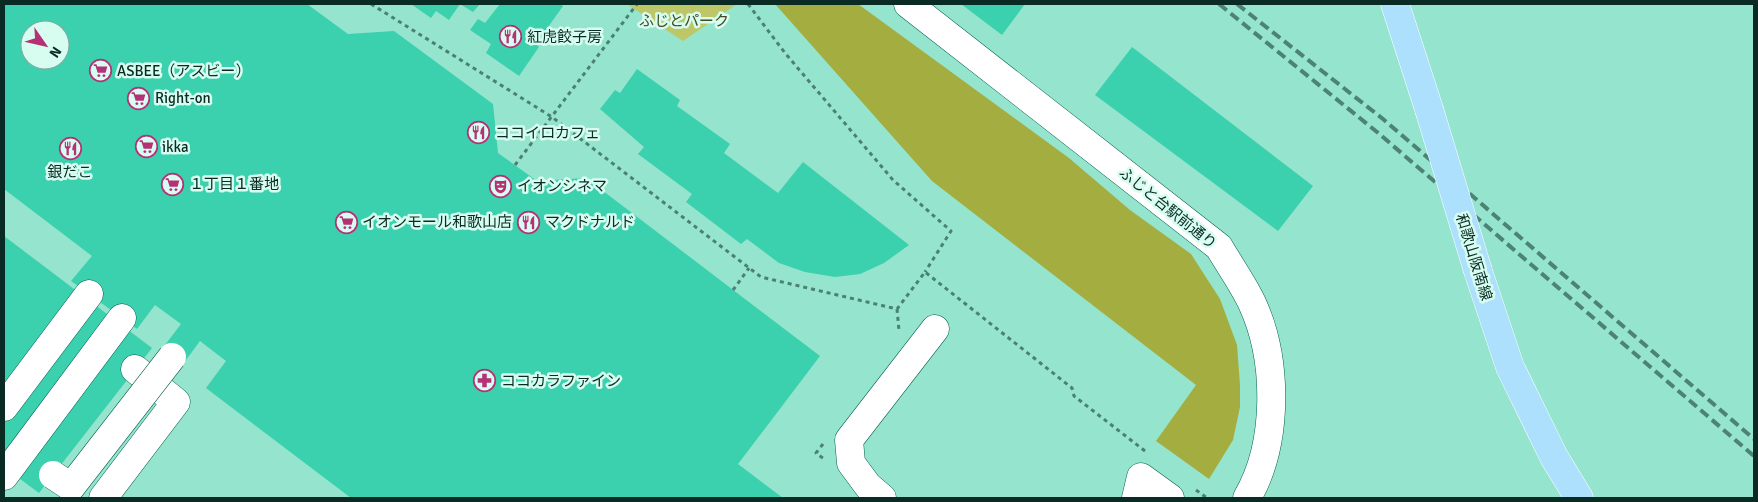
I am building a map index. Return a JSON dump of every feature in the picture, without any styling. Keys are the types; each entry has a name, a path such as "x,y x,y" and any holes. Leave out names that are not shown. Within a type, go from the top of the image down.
{"main road":[{"name":"和歌山阪南線","path":"1395,4 1478,271 1510,367 1554,457 1579,498"}],"street":[{"name":"ふじと台駅前通り","path":"908,4 1219,247 1252,303 1268,351 1272,396 1265,453 1248,498"},
{"path":"4,407 89,294"},
{"path":"4,476 122,318"},
{"path":"882,498 868,486 851,463 850,440 934,329"},
{"path":"53,475 71,487 172,356"},
{"path":"103,498 176,402 136,369"},
{"path":"1136,498 1141,477 1179,491"}],"path":[{"path":"371,4 552,117 760,277 897,309 925,272 951,231 893,180 785,52 748,4"},
{"path":"515,165 638,4"},
{"path":"734,290 749,268"},
{"path":"925,272 1072,388 1074,396 1151,455"},
{"path":"1179,491 1206,497"}],"green space":[{"name":"ふじとパーク","path":"627,4 737,4 683,41"},
{"path":"775,4 858,4 1069,158 1130,210 1191,254 1220,299 1237,345 1240,407 1233,440 1209,479 1156,441 1196,385 932,181"}],"building":[{"name":"イオンモール和歌山店","path":"4,4 307,4 348,34 394,31 493,104 498,153 537,181 586,178 820,356 738,464 783,498 351,498 206,388 226,361 200,341 183,364 162,349 181,324 155,305 137,329 71,281 92,256 4,189"},
{"path":"411,4 460,4 449,20 436,11 431,18"},
{"path":"460,4 480,4 473,12"},
{"name":"紅虎餃子房","path":"500,4 560,4 563,6 536,44 539,47 519,76 486,53 491,44 470,30 478,19 485,23"},
{"path":"961,4 1025,4 1002,35"},
{"path":"1132,47 1313,186 1278,231 1095,95"},
{"path":"637,69 680,100 677,106 730,144 724,153 778,193 803,162 909,245 884,263 860,274 835,277 805,272 779,263 747,239 741,244 686,202 692,194 638,154 644,147 600,109 615,90 620,93"},
{"path":"4,236 152,348 39,493 4,467"}],"railway":[{"path":"1219,4 1377,132 1754,456"},
{"path":"1237,4 1383,119 1754,439"}],"place":[{"name":"紅虎餃子房","path":"511,37"},
{"name":"ASBEE（アスビー）","path":"101,71"},
{"name":"Right-on","path":"139,98"},
{"name":"ココイロカフェ","path":"479,133"},
{"name":"ikka","path":"146,147"},
{"name":"銀だこ","path":"70,149"},
{"name":"１丁目１番地","path":"173,184"},
{"name":"イオンシネマ","path":"501,186"},
{"name":"イオンモール和歌山店","path":"346,222"},
{"name":"マクドナルド","path":"529,222"},
{"name":"ココカラファイン","path":"485,381"}]}
